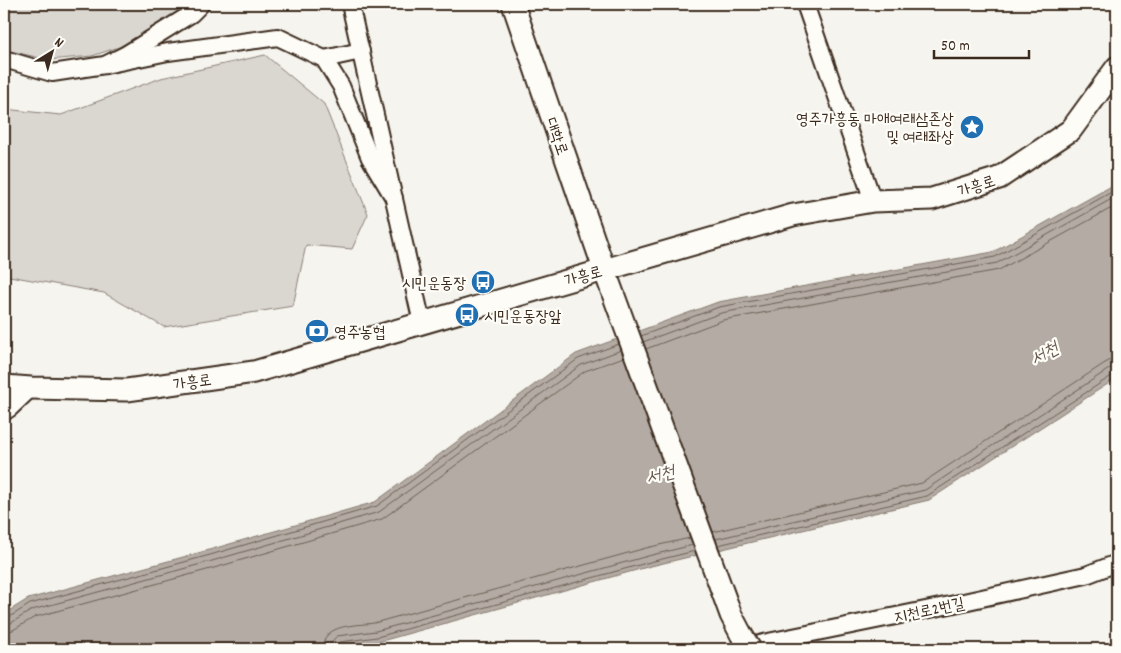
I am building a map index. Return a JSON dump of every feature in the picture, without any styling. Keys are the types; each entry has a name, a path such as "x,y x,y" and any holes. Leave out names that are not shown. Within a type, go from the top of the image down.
{"main road":[{"name":"대학로","path":"513,4 604,269 731,615 744,644"},
{"name":"가흥로","path":"4,386 127,390 254,372 793,215 873,202 932,199 999,178 1070,130 1117,67"}],"street":[{"path":"105,65 125,55 191,14 201,4"},
{"path":"350,4 422,322"},
{"path":"805,4 873,202"},
{"path":"4,59 52,73 105,65 168,52 278,37 324,59 341,86 370,158 394,198"},
{"path":"324,59 361,51"},
{"path":"4,412 31,388"},
{"name":"지천로2번길","path":"744,644 768,642 950,605 1086,575 1117,563"}],"shaded area":[{"path":"4,4 187,4 169,19 119,47 92,56 49,60 10,51 4,47"},
{"path":"265,55 324,104 368,214 352,249 306,245 293,306 164,327 104,293 4,275 4,109 61,115 161,78"}],"water":[{"name":"서천","path":"1117,183 1117,378 929,500 651,566 378,642 324,649 4,649 4,614 28,599 209,550 375,502 576,354 718,302 993,252"}],"place":[{"name":"영주가흥동 마애여래삼존상 및 여래좌상","path":"972,127"},
{"name":"시민운동장","path":"483,282"},
{"name":"시민운동장앞","path":"467,315"},
{"name":"영주농협","path":"317,331"}]}
